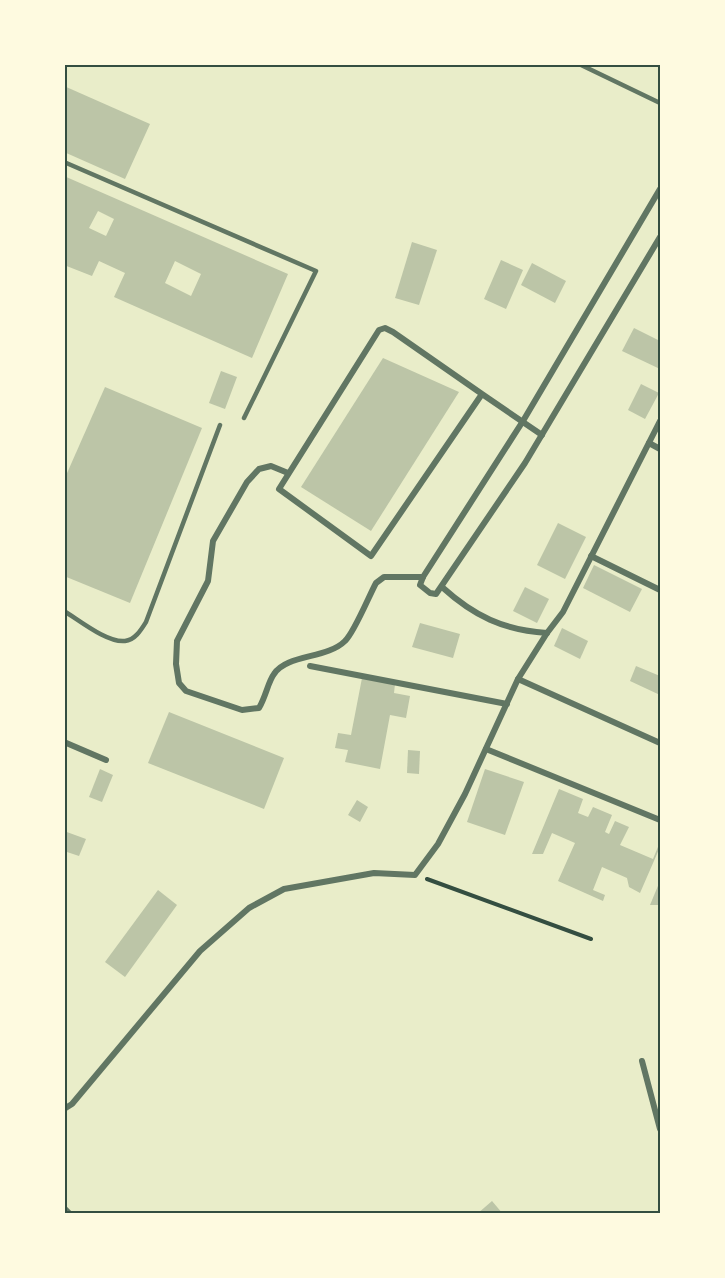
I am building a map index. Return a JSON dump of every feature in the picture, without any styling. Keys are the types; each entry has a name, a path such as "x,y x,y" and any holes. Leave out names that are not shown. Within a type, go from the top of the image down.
{"street":[{"path":"660,189 523,421 423,577 420,585 430,593 436,594 442,587 542,435 660,237"},
{"path":"482,394 371,556 279,489 378,330 385,328 393,332 542,435"},
{"path":"64,1109 72,1104 200,951 249,908 284,889 374,873 415,875 438,844 465,794 518,679 563,612 660,421"},
{"path":"649,443 660,449"},
{"path":"288,473 271,466 259,469 242,490 213,541 208,581 177,641 176,664 179,683 186,691 242,710 259,708 266,697 274,673 289,663 315,657 334,649 346,640 376,583 384,577 423,577"},
{"path":"591,556 660,590"},
{"path":"442,587 460,603 495,623 519,630 547,633"},
{"path":"310,666 507,704"},
{"path":"518,679 660,743"},
{"path":"64,742 106,760"},
{"path":"486,749 660,820"},
{"path":"642,1061 660,1129"},
{"path":"64,1208 70,1214"}],"lane":[{"path":"579,64 660,103"},
{"path":"64,162 316,271 244,418"},
{"path":"64,610 108,637 125,641 137,635 146,622 220,425"}],"path":[{"path":"415,875 591,939"}],"building":[{"path":"64,86 150,124 125,179 64,152"},
{"path":"64,176 288,274 252,358 114,297 125,273 99,261 92,276 64,265","holes":["98,211 114,219 106,236 89,228","175,261 201,274 191,296 165,283"]},
{"path":"412,242 437,250 419,305 395,298"},
{"path":"501,260 523,270 506,309 484,299"},
{"path":"532,263 566,281 555,303 521,285"},
{"path":"634,328 660,341 660,369 622,351"},
{"path":"383,358 459,392 371,531 301,487"},
{"path":"221,371 237,377 225,409 209,403"},
{"path":"641,384 659,393 645,419 628,410"},
{"path":"105,387 202,428 130,603 64,576 64,480"},
{"path":"558,523 586,537 565,579 537,565"},
{"path":"594,565 642,589 630,612 583,588"},
{"path":"525,587 549,599 537,623 513,611"},
{"path":"420,623 460,634 453,658 412,647"},
{"path":"562,628 588,641 580,659 554,646"},
{"path":"636,666 660,676 660,695 630,681"},
{"path":"362,678 395,684 394,693 410,696 406,718 390,715 380,769 345,762 348,750 335,748 338,733 351,735"},
{"path":"169,712 284,758 264,809 148,763"},
{"path":"408,750 420,751 419,774 407,773"},
{"path":"100,769 113,775 102,802 89,797"},
{"path":"485,769 524,782 505,835 467,822"},
{"path":"559,789 583,799 578,813 588,817 593,807 612,815 605,832 609,834 615,821 629,827 620,845 653,859 660,842 660,847 640,893 629,887 627,878 602,867 593,890 605,895 603,901 558,881 575,843 552,833 543,854 532,854"},
{"path":"357,800 368,807 360,822 348,815"},
{"path":"64,831 86,839 79,856 64,851"},
{"path":"660,881 660,905 650,905"},
{"path":"158,890 177,905 125,977 105,962"},
{"path":"492,1201 503,1214 477,1214"}]}
